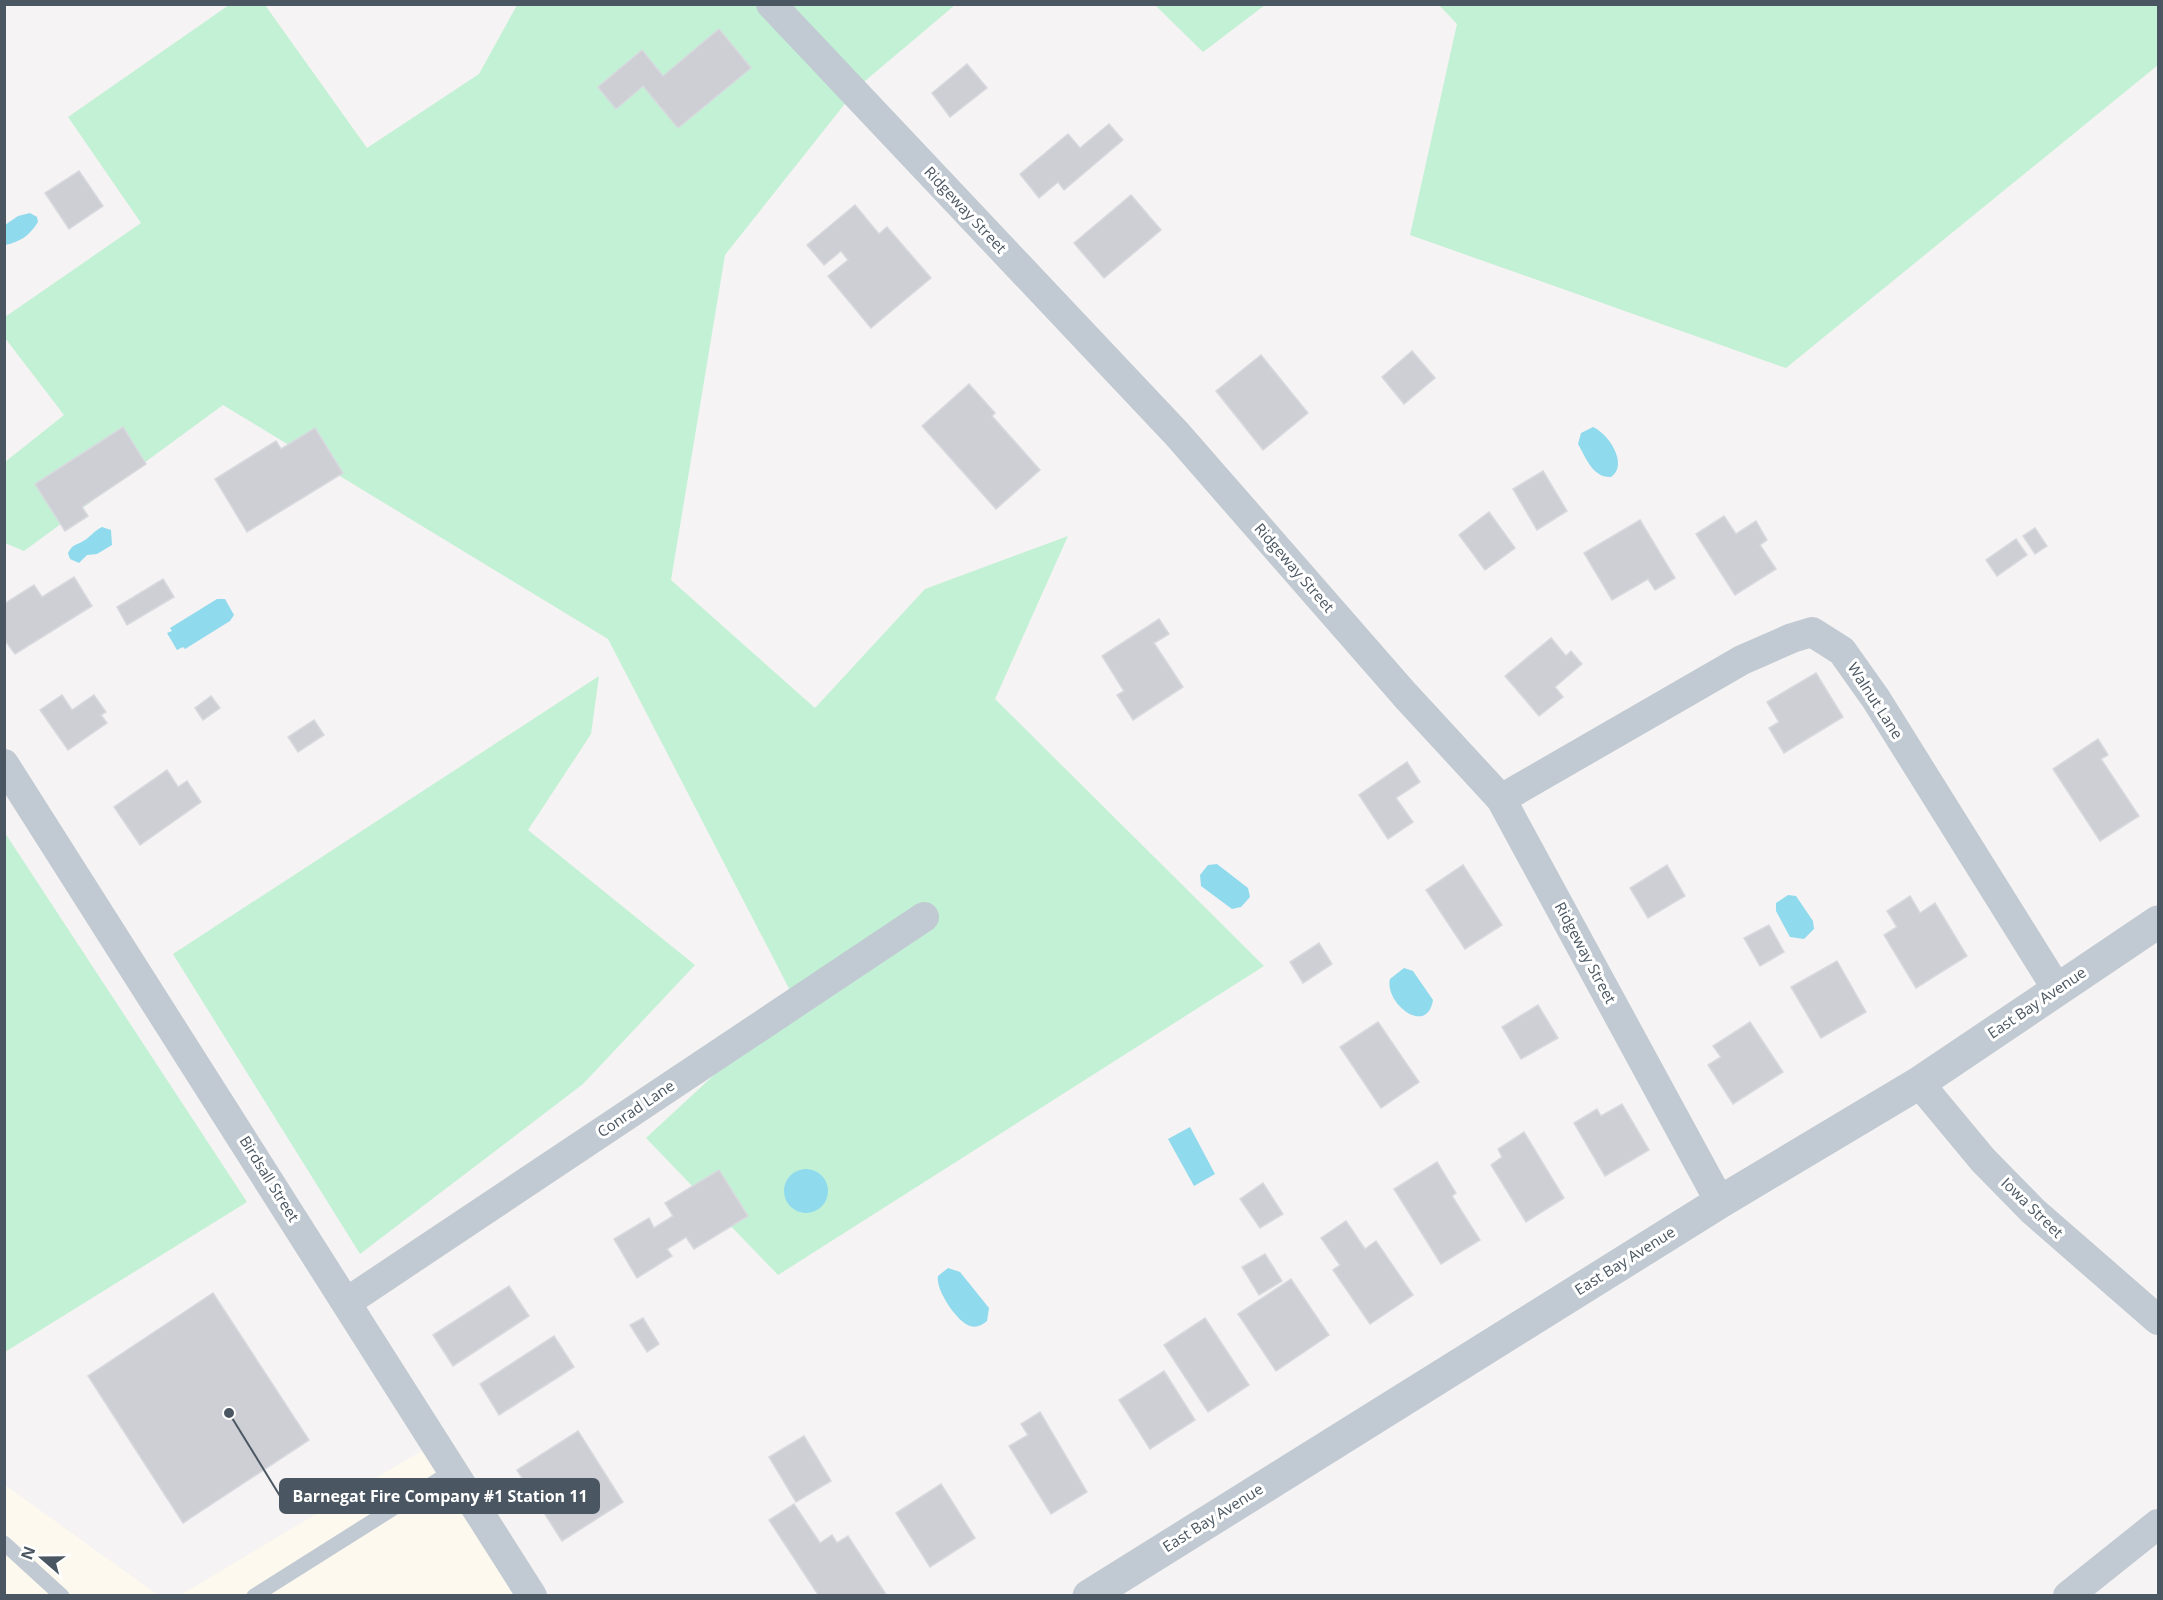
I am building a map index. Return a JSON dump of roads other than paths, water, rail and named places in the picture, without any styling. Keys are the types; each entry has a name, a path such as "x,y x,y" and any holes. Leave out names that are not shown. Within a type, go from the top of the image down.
{"street":[{"name":"Ridgeway Street","path":"771,4 1177,434 1405,695 1501,799 1720,1202"},
{"name":"Walnut Lane","path":"1501,799 1742,660 1791,638 1812,632 1842,651 1876,699 2057,989"},
{"name":"Birdsall Street","path":"4,764 532,1596"},
{"name":"Conrad Lane","path":"347,1302 924,917"},
{"name":"East Bay Avenue","path":"1089,1596 1720,1202 1919,1083 2158,922"},
{"name":"Iowa Street","path":"1919,1083 1983,1160 2033,1211 2158,1320"},
{"path":"2068,1596 2158,1524"}],"lane":[{"path":"254,1596 454,1470"},
{"path":"4,1543 62,1596"}],"water":[{"path":"30,213 37,217 38,222 35,227 24,238 5,245 5,225 18,216"},
{"path":"1593,427 1605,436 1615,450 1618,465 1611,477 1595,471 1578,444 1581,433"},
{"path":"102,527 111,530 112,545 97,554 87,555 79,563 70,559 68,553 72,547"},
{"path":"217,599 225,599 234,615 230,621 185,649 183,647 177,650 167,633 172,631 170,628"},
{"path":"1217,864 1248,888 1250,897 1241,907 1232,909 1201,886 1200,875 1208,865"},
{"path":"1788,895 1796,896 1813,921 1814,929 1804,939 1790,937 1776,911 1776,903"},
{"path":"1404,968 1413,971 1433,1000 1429,1011 1423,1016 1415,1016 1407,1012 1393,998 1390,979"},
{"path":"1190,1127 1215,1174 1194,1186 1168,1139"},
{"path":"806,1169 821,1176 828,1191 821,1206 806,1213 791,1206 784,1191 791,1176"},
{"path":"948,1268 960,1272 989,1308 987,1321 983,1324 975,1327 965,1323 943,1296 938,1276"}],"place":[{"name":"Barnegat Fire Company #1 Station 11","path":"229,1413"}]}
